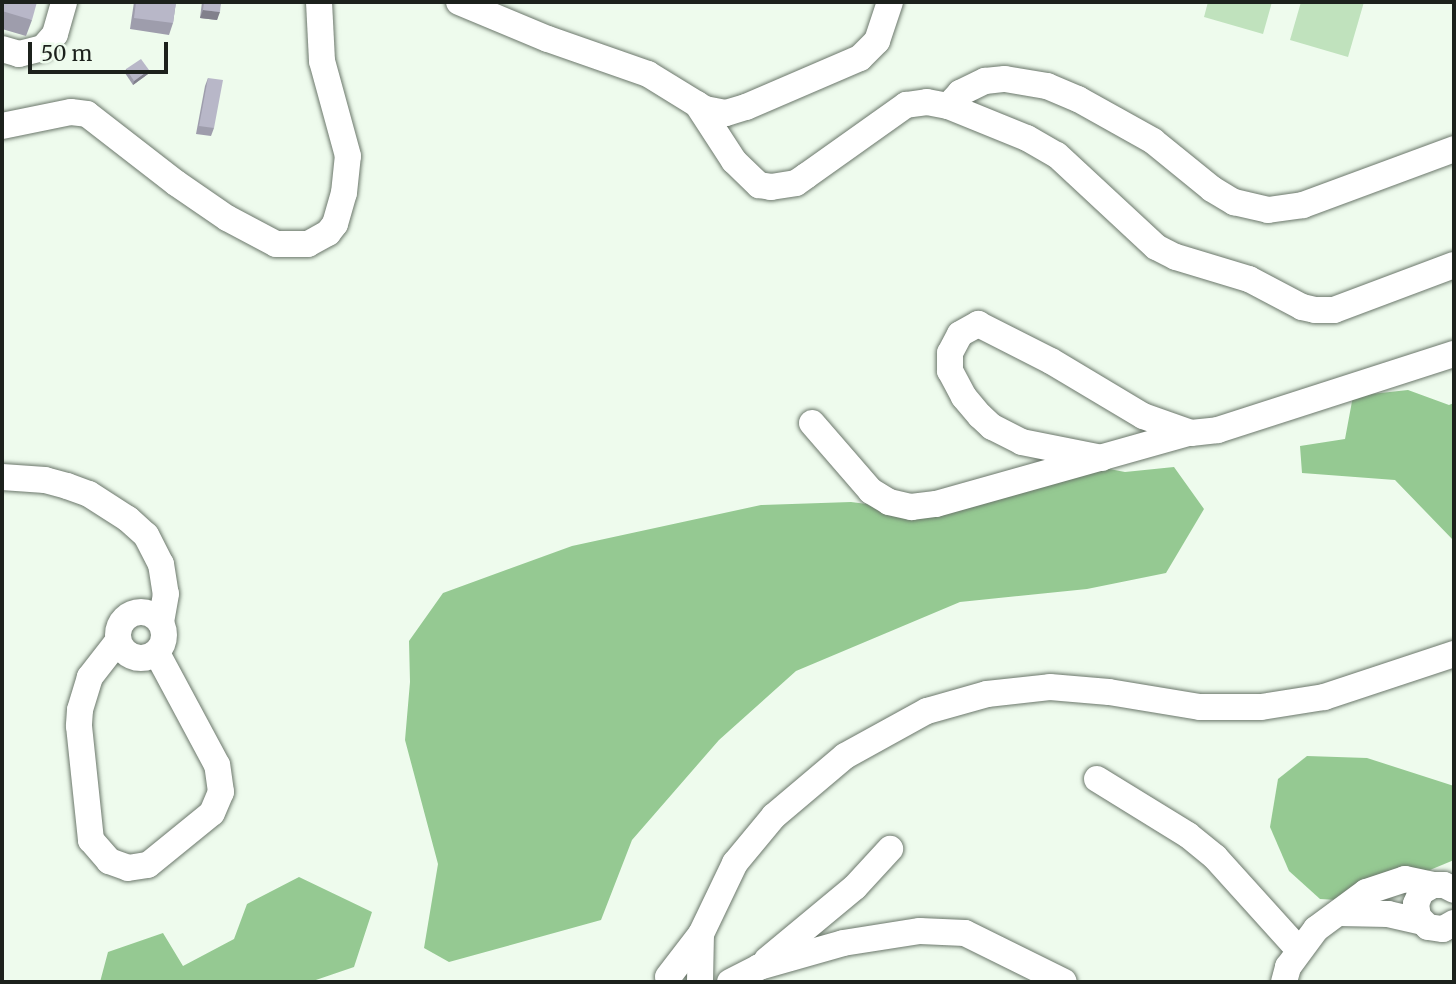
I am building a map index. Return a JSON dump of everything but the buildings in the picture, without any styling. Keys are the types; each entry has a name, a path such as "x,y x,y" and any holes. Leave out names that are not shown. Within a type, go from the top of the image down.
{"street":[{"path":"2,50 27,54 43,48 55,34 64,2"},
{"path":"2,126 71,112 87,114 227,218 276,244 308,244 328,233 335,224 344,193 348,156 322,61 319,2"},
{"path":"459,2 548,40 648,74 715,112 736,111 860,58 877,41 890,2"},
{"path":"947,106 960,93 985,81 1005,79 1047,86 1078,99 1153,141 1212,189 1234,202 1268,210 1303,205 1453,150"},
{"path":"697,104 734,161 759,185 771,187 796,183 906,105 927,102 947,106 1027,138 1057,155 1156,247 1176,257 1249,279 1302,307 1334,310 1454,265"},
{"path":"1102,458 1022,442 1006,435 979,416 964,397 950,371 950,353 960,334 978,324 1051,361 1143,416 1191,433"},
{"path":"813,423 871,491 888,502 911,507 936,504 1191,433 1217,430 1454,354"},
{"path":"2,477 45,480 67,486 110,505 137,527 152,544 161,564 166,594 161,623 164,639 157,653 150,657 134,658 121,648 118,640 120,625 132,614 148,613 161,623"},
{"path":"118,640 90,677 80,710 79,726 92,840 109,862 128,868 148,865 212,813 221,792 217,765 157,653"},
{"path":"666,980 701,934 735,863 789,802 845,755 927,710 987,694 1050,687 1110,692 1200,707 1262,707 1324,697 1454,654"},
{"path":"1097,779 1188,835 1215,857 1299,950"},
{"path":"759,967 855,887 890,849"},
{"path":"1284,982 1288,967 1316,929 1366,892 1392,881 1418,880 1448,886"},
{"path":"1422,922 1416,904 1421,892 1448,886"},
{"path":"1339,913 1388,914 1422,922 1435,929 1454,923"},
{"path":"730,982 759,967 810,952 886,934 920,931 965,933 1064,982"},
{"path":"701,934 701,982"},
{"path":"666,980 685,972 701,982"}],"green space":[{"path":"1208,2 1272,2 1263,34 1204,17"},
{"path":"1301,2 1364,2 1348,57 1290,40"},
{"path":"1408,390 1449,405 1454,403 1454,541 1395,480 1302,473 1300,446 1345,439 1353,396"},
{"path":"1094,466 1125,472 1174,467 1204,509 1166,573 1087,589 960,602 796,671 719,740 632,840 601,920 449,962 424,948 438,864 405,740 410,682 409,641 443,593 572,546 761,505 851,502 898,508"},
{"path":"1307,756 1367,758 1454,786 1454,860 1355,901 1320,899 1289,871 1270,827 1278,779"},
{"path":"299,877 372,912 354,967 310,982 100,982 108,952 163,933 183,966 234,939 247,904"}]}
